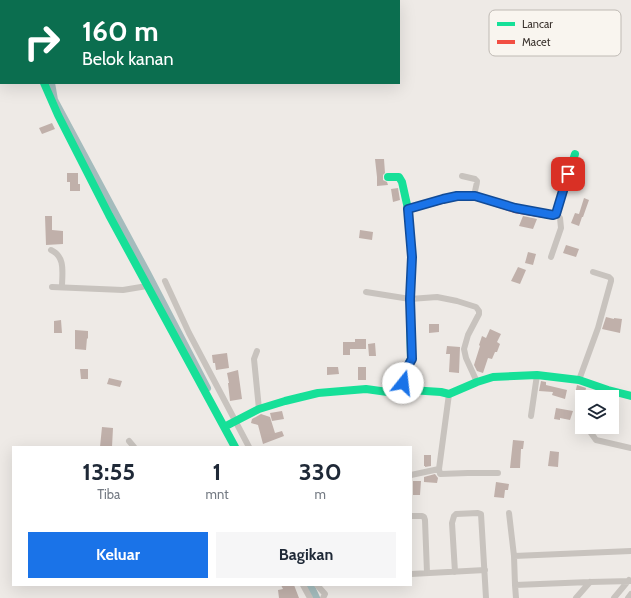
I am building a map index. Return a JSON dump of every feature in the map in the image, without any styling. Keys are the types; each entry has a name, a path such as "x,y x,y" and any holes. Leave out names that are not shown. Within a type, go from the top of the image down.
{"street":[{"path":"44,84 58,115 94,186 235,446"},
{"path":"556,214 575,154"},
{"path":"462,176 477,181 474,191 475,196"},
{"path":"388,177 401,179 408,209 412,257 410,299 412,359 404,373 402,394"},
{"path":"408,209 457,196 475,196 515,208 550,215 556,214"},
{"path":"551,257 561,228 560,218 556,214"},
{"path":"51,250 60,256 62,262 62,287"},
{"path":"579,380 594,340 611,281 609,277 593,272"},
{"path":"165,281 188,333 248,446"},
{"path":"52,287 123,290 147,286"},
{"path":"366,292 410,299 437,297 476,306 479,310 479,314 468,335 464,349 476,382"},
{"path":"257,351 254,359 259,409"},
{"path":"532,416 537,375"},
{"path":"225,426 259,409 318,393 366,389 402,394 410,390 449,394 476,382 494,377 537,375 579,380 631,396"},
{"path":"204,389 215,384"},
{"path":"449,394 439,469 440,474 468,472 498,473"},
{"path":"592,434 596,440 631,448"},
{"path":"129,441 133,446"},
{"path":"412,475 439,469"},
{"path":"455,572 452,523 454,516 456,514 472,512 481,514 486,598"},
{"path":"509,513 514,556 516,598"},
{"path":"412,516 422,516 425,520 427,573"},
{"path":"514,556 631,551"},
{"path":"412,574 485,570"},
{"path":"515,585 630,581"},
{"path":"614,598 630,581"},
{"path":"576,598 590,582"},
{"path":"304,586 310,598"},
{"path":"319,586 325,594 324,598"},
{"path":"628,598 631,594"}],"building":[{"path":"52,123 55,129 42,134 39,128"},
{"path":"375,159 384,159 385,173 383,175 383,180 387,182 388,185 377,186"},
{"path":"67,173 78,173 78,184 80,184 80,191 70,191 70,182 67,182"},
{"path":"398,188 400,200 393,202 391,189"},
{"path":"584,198 589,200 579,226 571,223 575,213 579,214"},
{"path":"45,216 52,216 52,230 63,231 63,244 46,245"},
{"path":"523,216 537,219 533,229 519,226"},
{"path":"360,230 373,232 372,240 359,238"},
{"path":"566,245 579,249 576,257 563,253"},
{"path":"528,252 536,254 533,265 525,263"},
{"path":"518,267 526,270 520,284 511,281"},
{"path":"606,317 622,319 620,333 602,329"},
{"path":"61,320 62,333 54,333 54,321"},
{"path":"429,324 439,324 439,332 429,333"},
{"path":"490,329 501,334 497,342 500,344 492,359 488,358 483,373 477,371 474,365 482,336 486,338"},
{"path":"75,330 88,331 86,350 75,349"},
{"path":"355,339 366,339 366,349 350,349 350,355 343,355 343,342 355,342"},
{"path":"375,343 376,356 369,356 368,344"},
{"path":"447,346 460,347 459,373 449,372 450,354 446,354"},
{"path":"227,353 229,368 216,370 212,355"},
{"path":"327,367 338,367 339,374 327,375"},
{"path":"358,367 366,367 366,380 358,380"},
{"path":"80,369 88,369 88,379 81,379"},
{"path":"238,370 242,399 230,401 227,373"},
{"path":"109,378 122,381 120,387 107,384"},
{"path":"541,381 546,382 546,385 567,390 565,399 552,395 553,392 539,391"},
{"path":"577,385 586,388 586,390 576,390"},
{"path":"556,408 573,411 570,420 560,418 560,420 554,419"},
{"path":"282,411 284,419 272,421 270,413"},
{"path":"261,414 270,417 275,433 282,431 284,436 263,444 258,425 251,423 252,419"},
{"path":"102,427 113,428 112,446 100,446"},
{"path":"513,440 524,441 523,449 521,449 520,468 510,468"},
{"path":"550,451 559,452 558,467 548,466"},
{"path":"424,455 431,455 431,466 424,466"},
{"path":"435,474 438,478 437,483 424,482 424,477"},
{"path":"413,481 421,481 420,495 413,495"},
{"path":"496,482 509,484 508,490 505,490 504,498 494,497"},
{"path":"282,586 294,586 299,598 279,598 278,590 283,589"}],"waterway":[{"path":"51,84 54,100 207,388"},
{"path":"310,586 316,598"}],"traffic: fast":[{"path":"44,84 58,115 109,215 234,446"},
{"path":"544,214 556,214 575,154"},
{"path":"388,177 399,177 402,182 408,209 412,257 410,299 411,359 404,373 402,394"},
{"path":"224,427 259,409 318,393 366,389 402,394 410,390 449,394 493,377 537,375 579,380 631,396"}],"traffic: jam":[{"path":"408,209 457,196 475,196 515,209 544,214"}],"route":[{"path":"403,383 404,373 412,359 410,299 412,257 408,209 457,196 475,196 515,208 553,215 556,214 568,174"}]}
